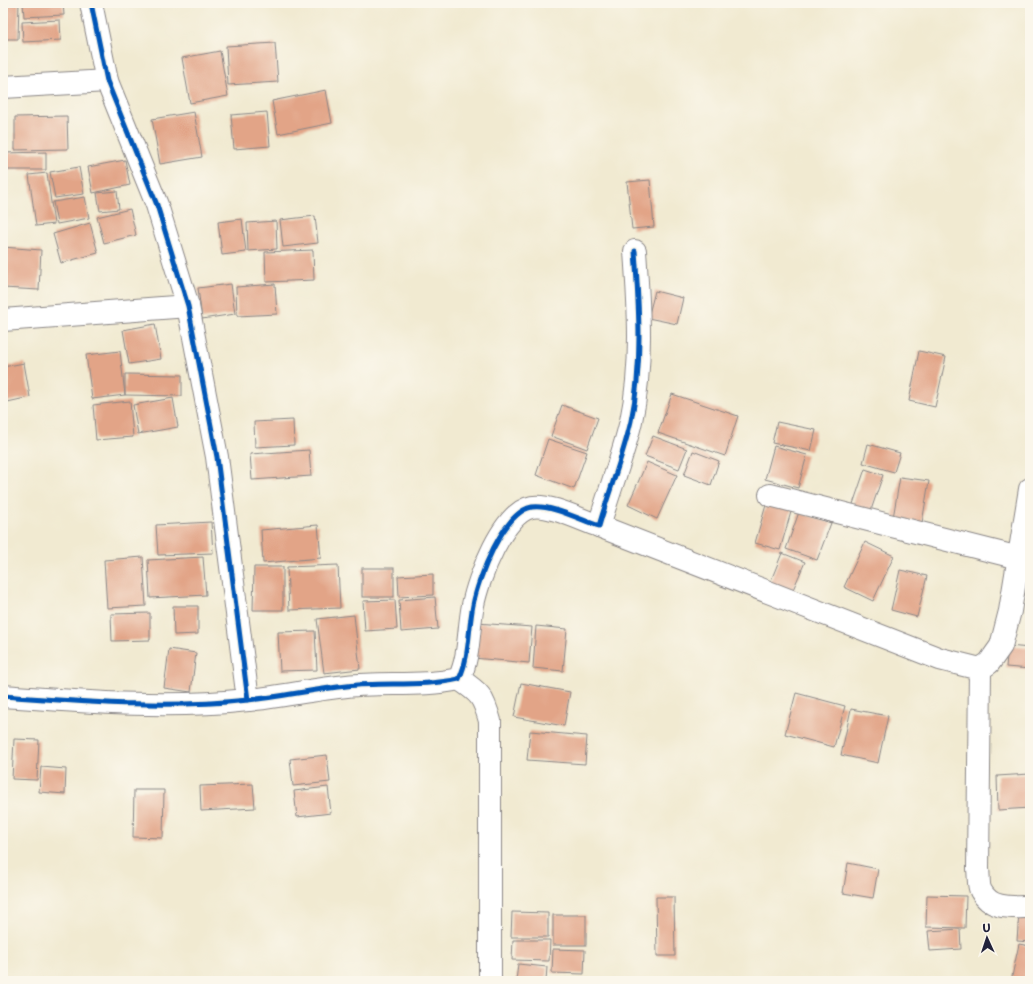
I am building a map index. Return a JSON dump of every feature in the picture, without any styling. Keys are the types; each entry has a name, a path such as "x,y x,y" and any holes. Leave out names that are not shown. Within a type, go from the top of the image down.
{"street":[{"path":"91,3 107,81 157,205 188,306 217,456 248,700"},
{"path":"3,87 107,81"},
{"path":"598,526 631,422 637,379 640,320 635,251"},
{"path":"3,320 188,306"},
{"path":"459,679 465,666 473,605 480,580 509,522 518,513 532,507 548,508 598,526 940,659 980,669 989,664 1002,646 1010,611 1030,489"},
{"path":"770,495 1019,558"},
{"path":"980,669 978,869 981,890 990,901 1001,906 1030,907"},
{"path":"3,696 91,704 164,704 248,700 347,686 383,683 443,682 459,679 476,690 485,701 490,721 490,981"}],"building":[{"path":"3,3 19,3 18,39 3,39"},
{"path":"23,3 63,3 64,15 24,17"},
{"path":"60,20 61,40 23,42 22,22"},
{"path":"275,43 278,82 228,85 226,46"},
{"path":"220,51 228,96 190,103 182,58"},
{"path":"326,90 332,123 278,134 272,101"},
{"path":"194,112 202,157 160,164 152,119"},
{"path":"267,112 270,146 234,149 231,115"},
{"path":"67,116 68,149 15,150 15,117"},
{"path":"3,124 5,124 6,148 3,148"},
{"path":"46,152 46,170 3,170 3,153"},
{"path":"125,160 130,185 93,193 88,167"},
{"path":"79,167 84,194 55,198 50,172"},
{"path":"47,173 54,224 36,226 29,175"},
{"path":"650,180 654,227 632,229 627,182"},
{"path":"117,191 119,209 100,211 97,193"},
{"path":"85,197 89,218 57,224 53,202"},
{"path":"130,209 136,235 104,243 97,217"},
{"path":"315,216 318,243 283,247 280,220"},
{"path":"242,219 246,252 222,255 218,222"},
{"path":"276,221 277,249 248,251 247,223"},
{"path":"90,223 98,253 61,263 53,234"},
{"path":"3,247 41,250 39,290 3,288"},
{"path":"313,250 314,280 266,282 265,252"},
{"path":"231,284 235,314 202,319 198,288"},
{"path":"275,284 277,314 237,316 236,287"},
{"path":"655,291 683,298 677,324 648,318"},
{"path":"155,324 161,359 129,364 123,330"},
{"path":"120,351 125,395 92,399 86,355"},
{"path":"919,351 946,357 935,407 909,401"},
{"path":"24,363 30,397 3,403 3,367"},
{"path":"125,374 182,375 182,396 125,395"},
{"path":"672,394 738,416 725,456 658,433"},
{"path":"173,398 178,427 138,434 133,405"},
{"path":"130,401 133,437 96,440 93,405"},
{"path":"562,405 598,418 587,449 551,436"},
{"path":"293,420 294,445 255,447 254,422"},
{"path":"777,422 816,430 811,451 772,443"},
{"path":"653,436 687,449 679,469 645,456"},
{"path":"548,439 587,452 574,489 536,475"},
{"path":"868,444 900,453 894,472 863,463"},
{"path":"774,446 807,455 798,488 765,479"},
{"path":"309,450 311,476 252,480 250,454"},
{"path":"693,451 719,461 711,485 684,475"},
{"path":"647,462 677,475 657,519 628,505"},
{"path":"865,469 883,475 869,516 851,510"},
{"path":"900,477 929,481 922,523 893,518"},
{"path":"768,498 793,505 780,550 755,543"},
{"path":"799,512 831,523 817,560 786,549"},
{"path":"211,522 213,553 158,555 156,525"},
{"path":"318,525 321,558 263,563 261,530"},
{"path":"865,542 894,556 873,601 844,587"},
{"path":"782,553 805,562 792,592 770,583"},
{"path":"143,557 146,606 107,608 104,560"},
{"path":"203,557 206,595 150,598 148,560"},
{"path":"338,565 340,608 289,610 287,567"},
{"path":"254,567 283,567 283,610 253,610"},
{"path":"362,568 394,568 394,597 362,597"},
{"path":"900,570 927,576 917,617 891,610"},
{"path":"433,574 433,595 399,597 398,576"},
{"path":"435,597 438,629 401,632 399,600"},
{"path":"395,600 397,629 365,631 363,601"},
{"path":"173,606 198,606 198,634 174,635"},
{"path":"150,613 150,640 112,641 111,614"},
{"path":"354,615 360,669 324,673 317,619"},
{"path":"476,623 532,627 529,663 473,658"},
{"path":"536,626 567,629 563,671 533,668"},
{"path":"315,631 317,670 280,671 278,632"},
{"path":"1008,646 1030,648 1030,669 1006,667"},
{"path":"169,649 196,653 191,692 164,688"},
{"path":"521,683 570,692 564,726 514,717"},
{"path":"796,693 845,706 834,747 785,734"},
{"path":"851,709 888,716 878,763 841,755"},
{"path":"530,731 587,736 585,764 527,760"},
{"path":"14,739 39,740 37,780 12,779"},
{"path":"327,755 330,782 293,786 290,759"},
{"path":"41,767 66,769 65,794 39,792"},
{"path":"1030,774 1030,808 998,810 997,776"},
{"path":"253,784 255,808 201,811 200,786"},
{"path":"328,787 331,813 297,817 294,791"},
{"path":"134,790 164,790 163,838 133,837"},
{"path":"848,863 878,869 873,898 843,893"},
{"path":"927,895 966,896 965,928 926,927"},
{"path":"656,897 674,897 675,956 657,956"},
{"path":"512,912 548,913 548,937 511,937"},
{"path":"1019,913 1030,913 1030,942 1017,941"},
{"path":"553,915 586,915 586,945 553,945"},
{"path":"960,929 961,949 930,951 928,931"},
{"path":"513,940 550,940 549,961 512,960"},
{"path":"1019,944 1030,946 1030,981 1011,981"},
{"path":"553,949 585,950 584,974 552,973"},
{"path":"518,964 547,967 546,981 516,981"}],"cycle path":[{"path":"91,3 107,81 157,205 188,306 217,457 248,700"},
{"path":"3,696 126,704 217,703 260,699 347,686 417,684 459,679 463,670 467,652 471,614 480,579 502,533 511,521 521,512 532,507 539,507 566,513 599,526 624,447 635,400 639,358 638,294 635,251"}]}
